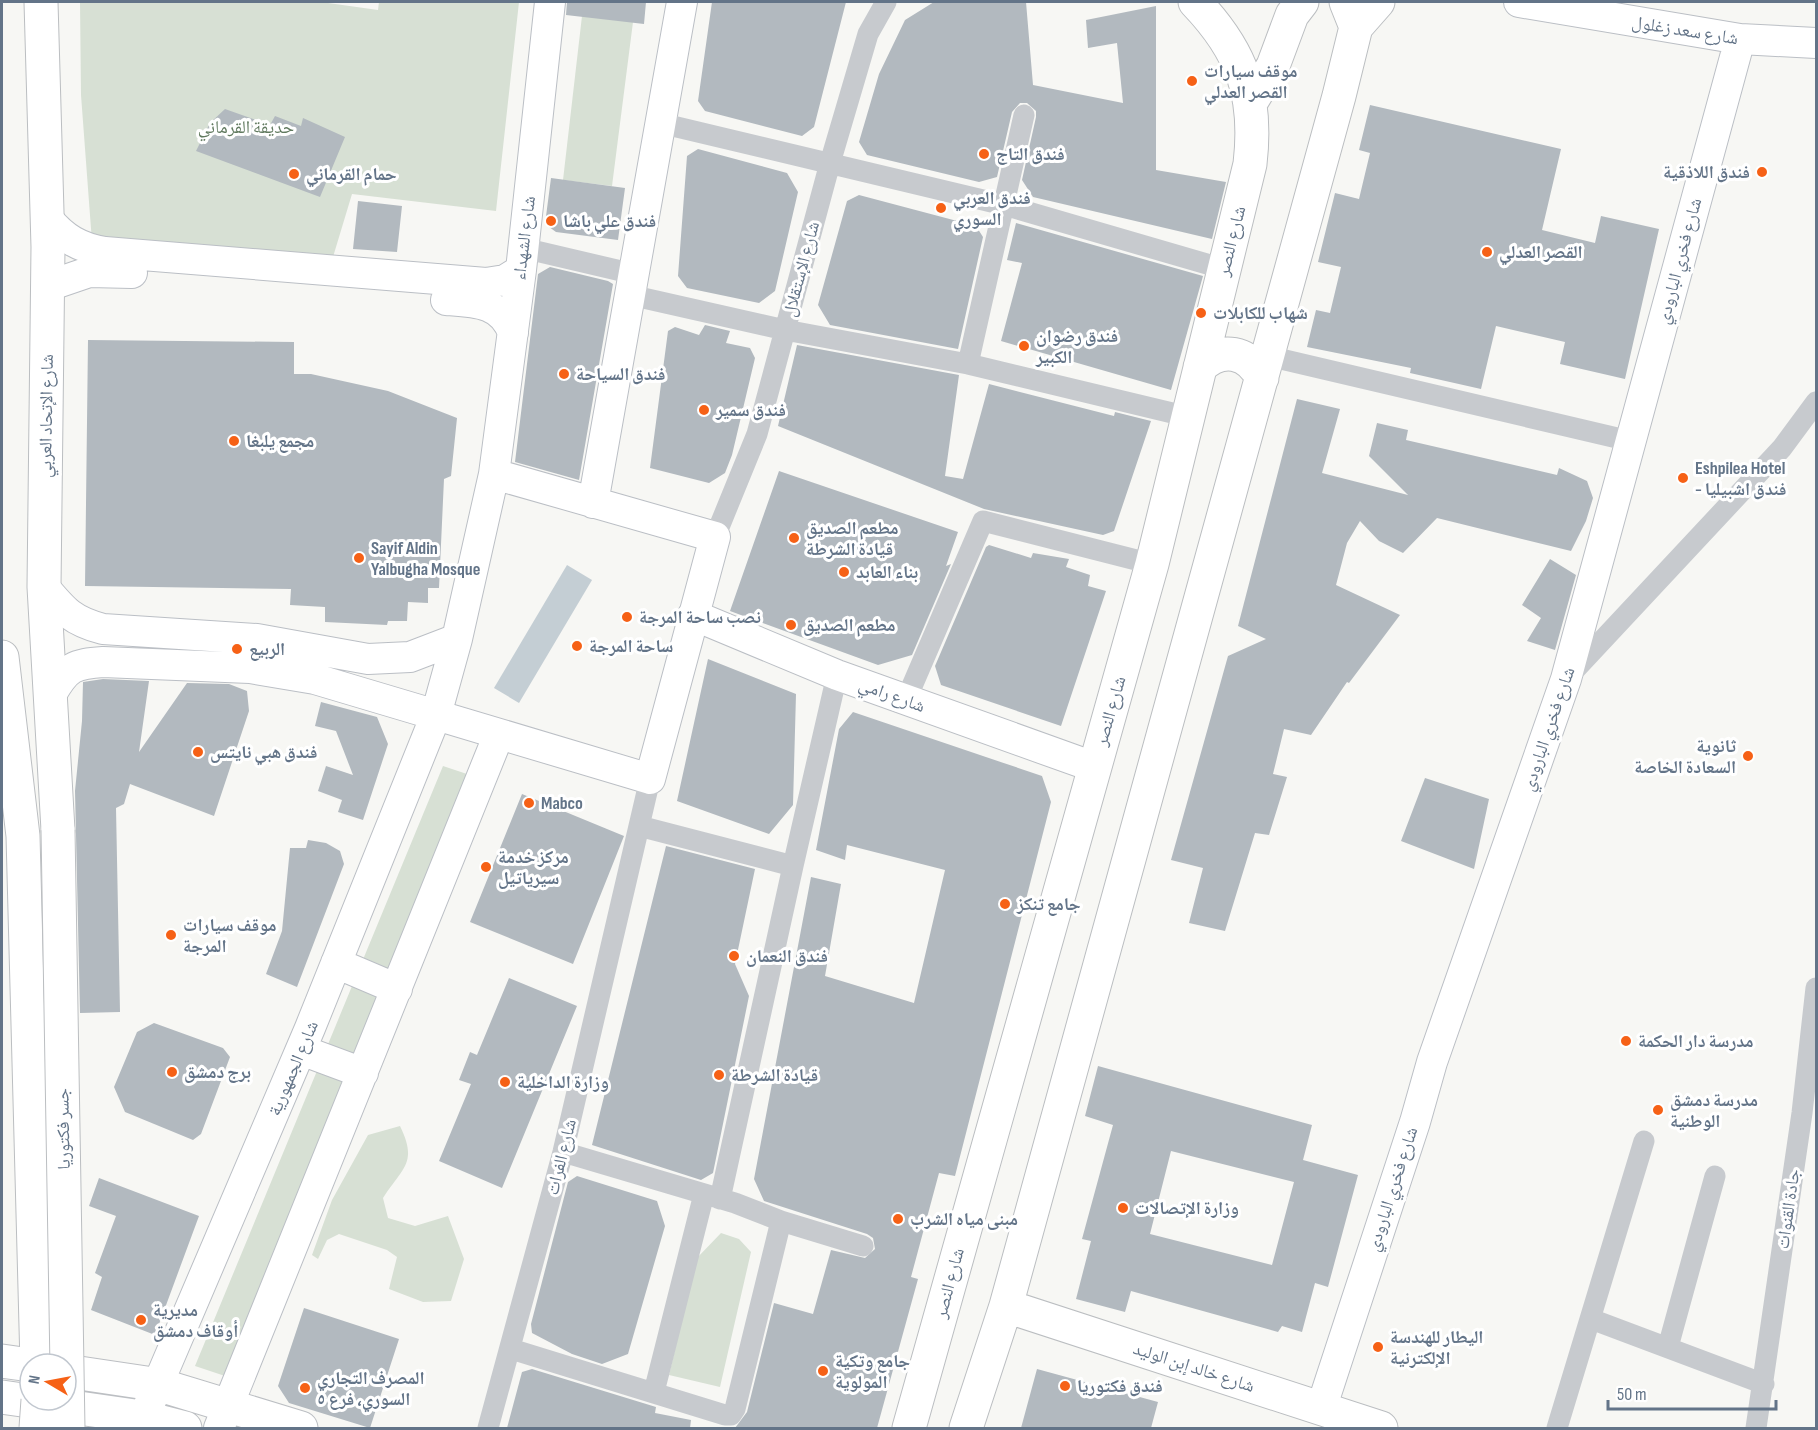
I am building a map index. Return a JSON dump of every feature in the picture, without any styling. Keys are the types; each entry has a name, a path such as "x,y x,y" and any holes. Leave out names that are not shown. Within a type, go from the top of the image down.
{"main road":[{"name":"شارع الإتحاد العربي","path":"40,2 48,219 44,587 52,693 58,830"},
{"name":"شارع الشهداء","path":"494,474 522,259 550,2"},
{"path":"593,502 682,2"},
{"name":"شارع النصر","path":"909,1428 1152,564 1250,164 1254,131 1251,102 1238,59 1217,25 1195,2"},
{"path":"1251,102 1273,66 1297,8 1327,6 1343,14 1351,14 1378,2"},
{"name":"شارع سعد زغلول","path":"1519,2 1740,39 1816,43"},
{"path":"966,1428 1006,1306 1265,367 1351,14"},
{"name":"شارع فخري البارودي","path":"1321,1409 1415,1122 1432,1062 1566,678 1740,39"},
{"path":"48,219 66,238 91,250 482,303 502,313 513,333"},
{"path":"48,286 75,275 105,271 486,283 505,280 522,259"},
{"path":"1200,368 1210,359 1222,354 1235,354 1247,358 1256,366 1265,367"},
{"path":"52,693 68,670 81,663 250,668 315,679 650,779 715,537 494,474 457,639 436,715"},
{"path":"44,587 64,612 80,623 103,629 257,639 378,659 410,657 457,639"},
{"name":"شارع رامي","path":"693,615 837,675 1094,767"},
{"path":"2,657 5,694 2,730"},
{"name":"جسر فكتوريا","path":"5,694 23,836 37,1352"},
{"name":"شارع الجمهورية","path":"134,1423 160,1384 301,1050 436,715"},
{"path":"224,1417 499,734"},
{"name":"جسر فكتوريا","path":"58,830 68,1428"},
{"path":"336,963 397,989"},
{"path":"301,1050 363,1073"},
{"name":"شارع خالد إبن الوليد","path":"1006,1306 1381,1428"},
{"path":"2,1361 18,1363"},
{"path":"78,1373 160,1384 224,1417 301,1428"},
{"path":"2,1397 134,1423 185,1428"},
{"path":"36,1428 37,1412"}],"street":[{"name":"شارع الإستقلال","path":"715,537 757,434 830,162 868,34 886,2"},
{"path":"968,364 1024,115"},
{"path":"660,123 1004,205 1224,269"},
{"path":"522,259 632,284 785,330 968,364 1189,417"},
{"path":"1265,367 1630,441"},
{"path":"1566,678 1782,448 1816,402"},
{"path":"906,700 983,522 1152,564"},
{"path":"654,1392 712,1196 837,675"},
{"name":"شارع الفرات","path":"488,1428 563,1152 650,779"},
{"path":"639,826 792,866"},
{"name":"جادة القنوات","path":"1756,1428 1802,1113 1816,988"},
{"path":"1557,1428 1644,1141"},
{"path":"563,1152 712,1196 781,1221 863,1246"},
{"path":"1668,1347 1715,1176"},
{"path":"511,1349 731,1415 781,1221"},
{"path":"1591,1319 1764,1384"}],"green space":[{"name":"حديقة القرماني","path":"80,2 321,2 378,10 379,2 519,2 496,211 352,194 333,257 92,242 81,95"},
{"path":"582,16 633,22 612,186 563,180"},
{"path":"443,766 470,775 225,1376 195,1366"},
{"path":"400,1126 408,1148 408,1157 402,1171 383,1198 388,1218 415,1226 448,1216 464,1259 451,1301 423,1302 389,1289 397,1257 387,1250 339,1234 327,1240 318,1259 312,1255 332,1200 368,1135"},
{"path":"721,1233 739,1239 751,1252 720,1387 669,1375 696,1259"}],"shaded area":[{"path":"567,565 592,580 519,703 494,688"}],"building":[{"path":"567,2 646,2 644,24 566,15"},
{"path":"712,2 846,2 814,127 802,136 705,111 698,101"},
{"path":"934,2 1026,2 1033,85 1123,103 1117,43 1088,48 1086,20 1156,6 1156,170 1226,182 1212,239 1033,197 1022,180 1036,117 1036,111 1027,103 1020,103 1012,112 997,177 979,182 867,155 859,142 879,74 905,20"},
{"name":"القصر العدلي","path":"1370,105 1561,149 1542,230 1595,243 1601,216 1659,229 1625,379 1560,364 1565,342 1496,326 1481,389 1410,373 1411,368 1307,347 1316,310 1330,313 1341,267 1318,262 1335,193 1359,199 1370,153 1359,150"},
{"name":"حمام القرماني","path":"225,109 270,125 275,116 301,126 303,118 345,137 320,197 196,151 210,123"},
{"path":"698,149 787,173 798,192 775,291 759,303 687,288 678,276 687,156"},
{"path":"551,178 625,188 618,240 556,232 545,224"},
{"path":"859,195 976,226 983,237 958,349 830,325 818,305 847,201"},
{"path":"358,201 402,206 397,252 353,249"},
{"path":"1016,223 1203,276 1171,390 1001,341 1022,263 1007,260"},
{"name":"فندق السياحة","path":"550,267 613,284 579,480 515,462 538,274"},
{"path":"705,325 730,331 726,343 750,348 755,358 732,455 725,473 709,483 650,468 668,331 675,327 699,335"},
{"path":"88,340 294,342 294,374 311,374 388,391 457,418 451,476 444,479 439,588 428,588 428,603 408,602 407,621 388,621 387,625 325,622 325,607 290,605 291,589 85,586"},
{"path":"797,345 959,375 945,476 963,479 989,384 1114,416 1115,412 1151,421 1114,531 1103,535 984,509 778,426"},
{"path":"1297,399 1340,409 1322,473 1408,495 1369,456 1377,423 1408,430 1406,440 1557,475 1559,468 1587,481 1593,498 1586,521 1571,551 1437,518 1403,553 1379,541 1360,521 1347,543 1336,585 1400,615 1349,683 1347,682 1311,735 1284,729 1273,774 1287,777 1269,835 1255,833 1225,931 1189,923 1203,868 1171,860 1228,656 1266,639 1238,626"},
{"name":"بناء العابد","path":"779,471 958,532 946,566 951,564 912,655 878,665 730,611"},
{"path":"989,545 1031,558 1033,553 1069,559 1066,567 1090,575 1088,586 1106,591 1061,726 941,685 935,666 986,547"},
{"path":"1550,559 1576,575 1555,650 1527,641 1541,618 1522,605"},
{"path":"708,659 796,694 793,805 769,834 677,801"},
{"path":"103,679 149,681 139,752 187,683 229,684 247,691 249,711 214,816 130,784 124,804 116,808 120,1012 80,1013 75,791 82,721 83,682"},
{"path":"321,702 377,717 388,744 363,820 338,812 342,800 318,791 326,766 353,775 336,731 315,726"},
{"path":"853,712 1042,776 1051,802 955,1176 939,1173 911,1277 918,1279 877,1428 735,1428 747,1412 774,1303 813,1314 831,1250 865,1258 875,1249 873,1238 867,1234 764,1201 754,1179 811,877 841,884 825,976 914,1003 945,870 847,845 845,860 816,850 839,729"},
{"path":"1425,778 1489,799 1474,869 1401,841"},
{"path":"522,794 624,836 573,964 470,922"},
{"path":"308,840 326,843 340,851 344,864 297,987 266,974 282,931 290,848 306,848"},
{"path":"666,846 755,869 735,964 749,996 713,1173 701,1180 592,1145"},
{"name":"وزارة الداخلية","path":"509,978 577,1006 502,1188 439,1161 471,1084 459,1080 470,1052 477,1055"},
{"name":"برج دمشق","path":"154,1023 223,1048 230,1057 201,1134 193,1140 125,1112 114,1087 137,1032"},
{"name":"وزارة الإتصالات","path":"1098,1066 1312,1125 1303,1160 1358,1175 1328,1287 1315,1283 1302,1332 1282,1326 1278,1332 1131,1291 1125,1312 1076,1299 1091,1241 1082,1239 1113,1125 1085,1116","holes":["1171,1151 1294,1182 1272,1265 1150,1234"]},
{"path":"577,1176 657,1201 665,1226 628,1354 602,1364 572,1354 532,1333 531,1324 568,1182"},
{"path":"99,1178 199,1216 155,1335 91,1310 102,1277 95,1273 116,1216 89,1206"},
{"path":"304,1308 399,1339 370,1428 289,1403 278,1386"},
{"path":"532,1369 656,1407 655,1413 691,1420 690,1428 507,1428 522,1372"},
{"name":"فندق فكتوريا","path":"1037,1369 1158,1402 1151,1428 1021,1428"}],"place":[{"name":"موقف سيارات القصر العدلي","path":"1192,81"},
{"name":"فندق التاج","path":"984,154"},
{"name":"فندق اللاذقية","path":"1762,172"},
{"name":"حمام القرماني","path":"294,174"},
{"name":"فندق العربي السوري","path":"941,208"},
{"name":"فندق علي باشا","path":"551,221"},
{"name":"القصر العدلي","path":"1487,252"},
{"name":"شهاب للكابلات","path":"1201,313"},
{"name":"فندق رضوان الكبير","path":"1024,346"},
{"name":"فندق السياحة","path":"564,374"},
{"name":"فندق سمير","path":"704,410"},
{"name":"مجمع يلبغا","path":"234,441"},
{"name":"Eshpilea Hotel - فندق اشبيليا","path":"1683,478"},
{"name":"مطعم الصديق قيادة الشرطة","path":"794,538"},
{"name":"Sayif Aldin Yalbugha Mosque","path":"359,558"},
{"name":"بناء العابد","path":"844,572"},
{"name":"نصب ساحة المرجة","path":"627,617"},
{"name":"مطعم الصديق","path":"791,625"},
{"name":"ساحة المرجة","path":"577,646"},
{"name":"الربيع","path":"237,649"},
{"name":"فندق هبي نايتس","path":"198,752"},
{"name":"ثانوية السعادة الخاصة","path":"1748,756"},
{"name":"Mabco","path":"529,803"},
{"name":"مركز خدمة سيرياتيل","path":"486,867"},
{"name":"جامع تنكز","path":"1005,904"},
{"name":"موقف سيارات المرجة","path":"171,935"},
{"name":"فندق النعمان","path":"734,956"},
{"name":"مدرسة دار الحكمة","path":"1626,1041"},
{"name":"برج دمشق","path":"172,1072"},
{"name":"قيادة الشرطة","path":"719,1075"},
{"name":"وزارة الداخلية","path":"505,1082"},
{"name":"مدرسة دمشق الوطنية","path":"1658,1110"},
{"name":"وزارة الإتصالات","path":"1123,1208"},
{"name":"مبنى مياه الشرب","path":"898,1219"},
{"name":"مديرية أوقاف دمشق","path":"141,1320"},
{"name":"اليطار للهندسة الإلكترنية","path":"1378,1347"},
{"name":"جامع وتكية المولوية","path":"823,1371"},
{"name":"فندق فكتوريا","path":"1065,1386"},
{"name":"المصرف التجاري السوري، فرع ٥","path":"305,1388"}]}
